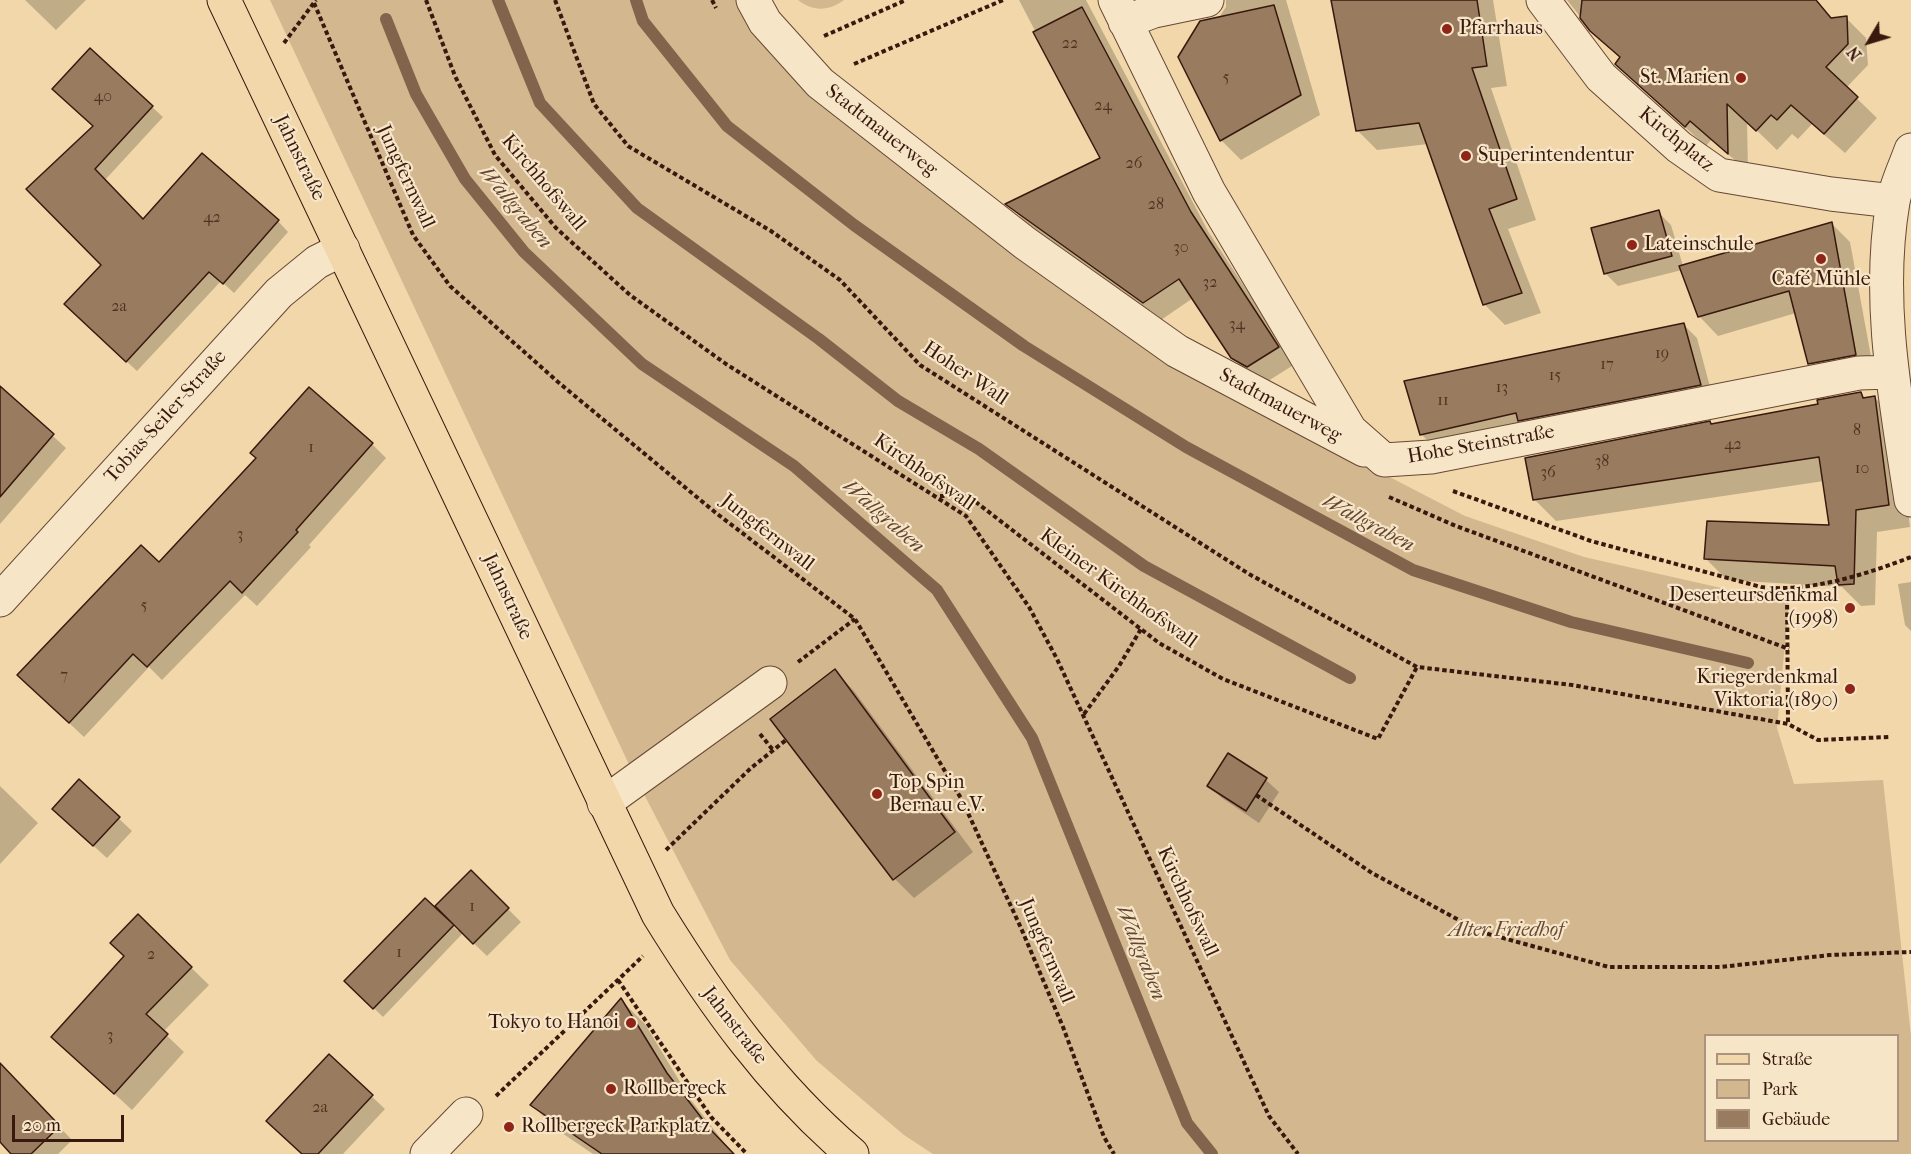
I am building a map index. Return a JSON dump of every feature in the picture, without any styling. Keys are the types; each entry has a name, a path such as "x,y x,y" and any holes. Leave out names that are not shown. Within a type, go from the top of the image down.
{"main road":[{"name":"Jahnstraße","path":"224,0 658,914 700,982 746,1044 791,1097 852,1154"}],"street":[{"name":"Stadtmauerweg","path":"753,0 765,22 822,86 1024,243 1177,351 1384,460"},
{"path":"1120,11 1154,11 1207,0"},
{"name":"Kirchplatz","path":"1543,0 1601,77 1679,147 1719,175 1831,194 1893,201"},
{"name":"Hohe Steinstraße","path":"1120,11 1209,192 1350,430 1384,460 1431,457 1859,373 1891,372"},
{"path":"1911,150 1893,201 1886,282 1891,372 1911,500"},
{"name":"Tobias-Seiler-Straße","path":"0,600 279,293 317,262 343,249"},
{"path":"604,803 770,683"},
{"path":"426,1154 466,1114"}],"path":[{"name":"Kirchhofswall","path":"426,0 455,76 495,155 556,228 630,296 726,364 938,496 966,516 1029,607 1084,714 1269,1116 1298,1154"},
{"name":"Hoher Wall","path":"555,0 594,104 628,146 771,231 840,280 920,365 1248,574 1417,667"},
{"path":"791,51 906,0"},
{"path":"822,86 836,72 1003,0"},
{"path":"282,46 315,2"},
{"name":"Jungfernwall","path":"315,2 413,235 450,286 558,382 716,513 855,619 962,800 1021,928 1063,1027 1104,1137 1114,1154"},
{"path":"1444,487 1474,501 1591,541 1761,588 1787,590 1870,571 1911,557"},
{"name":"Kleiner Kirchhofswall","path":"938,496 968,496 1160,643 1223,679 1378,739 1417,667"},
{"path":"1787,590 1788,724"},
{"path":"770,683 855,619"},
{"path":"1084,714 1119,666 1141,628"},
{"path":"1417,667 1572,686 1788,724 1818,741 1889,737"},
{"path":"663,852 751,768 786,740"},
{"path":"1256,795 1372,873 1481,932 1609,967 1720,967 1830,955 1911,952"},
{"path":"466,1114 481,1111 648,951"},
{"path":"618,980 711,1117 747,1154"}],"green space":[{"name":"Alter Friedhof","path":"270,0 738,0 755,31 1347,455 1465,516 1584,557 1761,597 1789,600 1777,728 1794,784 1883,780 1911,1036 1911,1154 933,1154 904,1135 817,1061 730,960 633,773"},
{"path":"798,0 844,0 821,9 809,7"}],"building":[{"path":"1331,0 1477,0 1487,66 1472,68 1517,199 1489,209 1522,293 1483,305 1419,123 1356,131"},
{"name":"St. Marien","path":"1582,0 1816,0 1831,18 1847,16 1848,44 1826,67 1858,97 1824,134 1791,105 1777,120 1771,115 1756,131 1727,104 1728,154 1690,121 1685,127 1615,64 1620,57 1590,31 1580,18"},
{"path":"1274,5 1301,95 1220,141 1178,57 1200,21"},
{"path":"1082,7 1191,212 1279,347 1247,367 1231,358 1179,279 1143,303 1005,204 1100,158 1033,32"},
{"path":"90,48 153,106 95,169 143,219 202,153 279,220 223,284 209,272 126,362 64,304 101,265 26,189 93,126 52,89"},
{"name":"Lateinschule","path":"1659,210 1672,256 1604,274 1591,228"},
{"path":"1832,222 1856,355 1808,364 1789,291 1698,317 1679,266"},
{"path":"1684,323 1701,385 1518,421 1516,413 1420,435 1404,381"},
{"path":"0,386 54,434 0,497"},
{"path":"309,387 373,443 296,530 298,532 242,593 230,581 147,667 133,654 69,723 17,675 141,545 159,562 256,458 250,453"},
{"path":"1861,392 1863,398 1875,396 1889,505 1856,510 1854,584 1838,585 1835,566 1704,559 1707,521 1829,525 1819,457 1533,500 1525,458 1710,421 1711,424 1818,404 1817,400"},
{"name":"Top Spin Bernau e.V.","path":"835,669 955,832 893,880 770,719"},
{"path":"1228,753 1267,778 1246,811 1207,786"},
{"path":"79,779 120,817 93,846 52,809"},
{"path":"471,870 509,908 473,944 435,906"},
{"path":"425,898 454,925 373,1009 344,981"},
{"path":"138,914 192,967 146,1014 168,1034 114,1094 51,1037 124,956 110,943"},
{"name":"Rollbergeck","path":"621,998 667,1073 710,1129 734,1154 602,1154 530,1105"},
{"path":"329,1054 373,1095 318,1154 302,1154 266,1121"},
{"path":"0,1063 60,1126 31,1154 11,1154 0,1142"}],"waterway":[{"name":"Wallgraben","path":"498,0 540,103 637,208 819,339 898,401 979,449 1144,566 1350,678"},
{"name":"Wallgraben","path":"636,0 643,21 727,126 854,225 1024,346 1186,447 1413,570 1571,622 1748,663"},
{"name":"Wallgraben","path":"386,19 416,94 465,179 524,252 642,364 794,466 937,590 1032,738 1187,1123 1212,1154"}],"place":[{"name":"Pfarrhaus","path":"1447,29"},
{"name":"St. Marien","path":"1741,78"},
{"name":"Superintendentur","path":"1466,156"},
{"name":"Lateinschule","path":"1632,245"},
{"name":"Café Mühle","path":"1821,259"},
{"name":"Deserteursdenkmal (1998)","path":"1850,608"},
{"name":"Kriegerdenkmal Viktoria (1890)","path":"1850,689"},
{"name":"Top Spin Bernau e.V.","path":"877,794"},
{"name":"Tokyo to Hanoi","path":"631,1023"},
{"name":"Rollbergeck","path":"611,1089"},
{"name":"Rollbergeck Parkplatz","path":"509,1127"}]}
